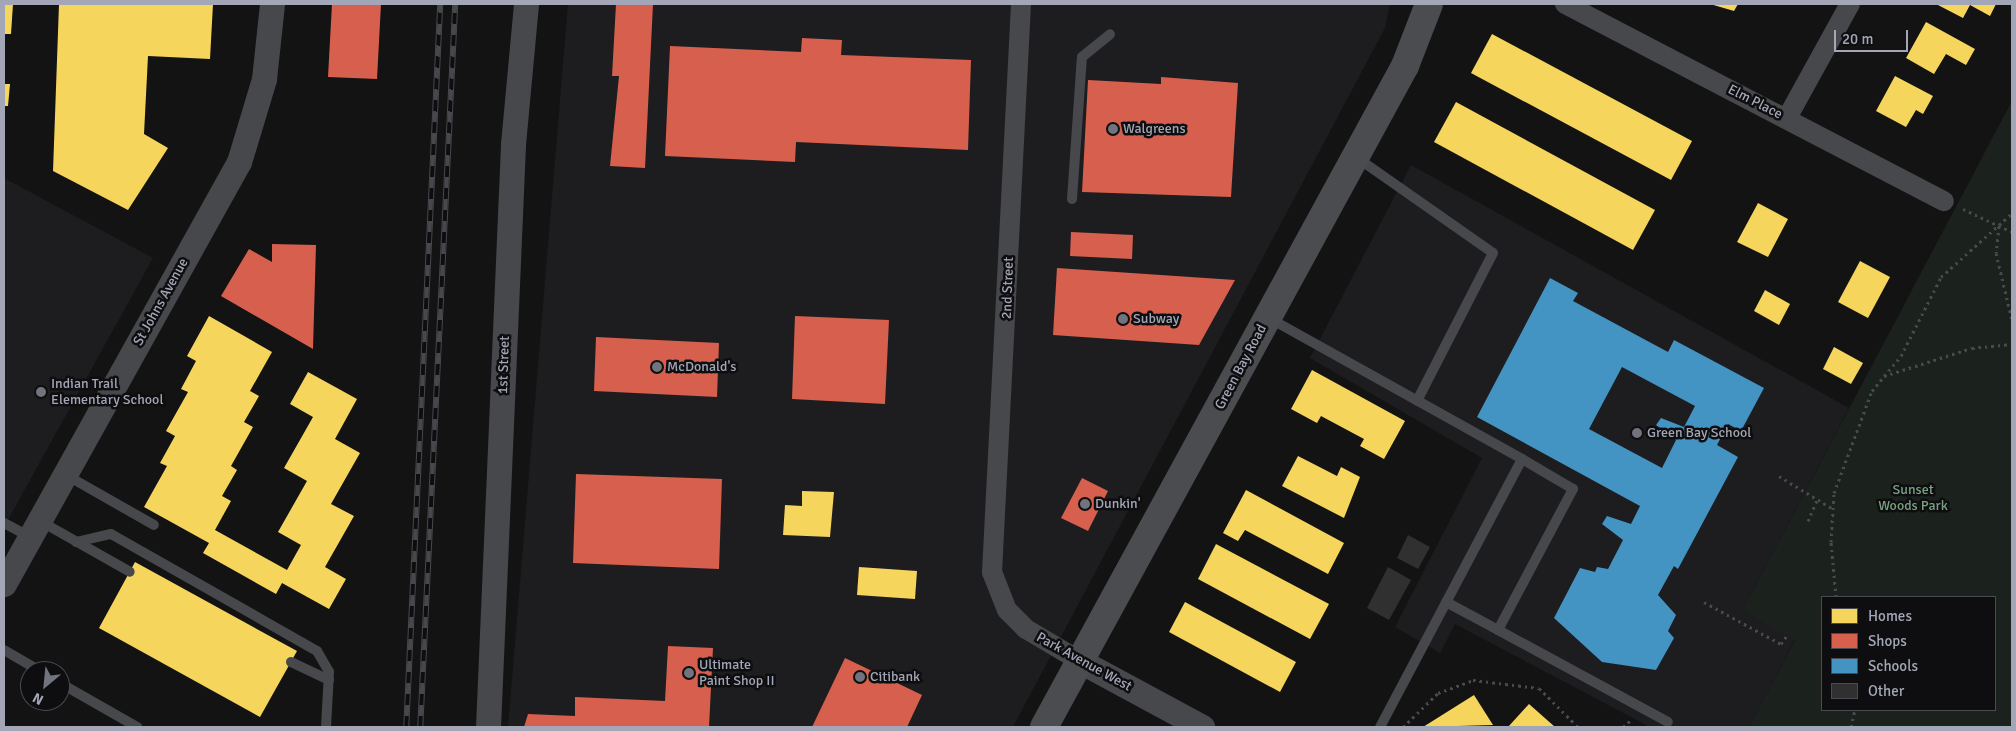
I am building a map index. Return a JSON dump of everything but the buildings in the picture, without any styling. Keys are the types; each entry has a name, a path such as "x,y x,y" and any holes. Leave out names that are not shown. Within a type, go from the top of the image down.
{"main road":[{"name":"Green Bay Road","path":"1044,727 1405,66 1429,4"}],"street":[{"name":"St Johns Avenue","path":"4,584 239,162 264,79 272,4"},
{"name":"1st Street","path":"488,727 513,144 526,4"},
{"name":"2nd Street","path":"992,572 1020,4"},
{"name":"Elm Place","path":"1565,4 1944,201"},
{"path":"1787,118 1850,4"},
{"name":"Park Avenue West","path":"992,572 1014,616 1026,629 1080,661 1202,727"}],"lane":[{"path":"1072,199 1082,57 1110,34"},
{"path":"1356,157 1493,254 1417,400"},
{"path":"1268,317 1573,489 1498,630"},
{"path":"1380,727 1522,459"},
{"path":"65,475 154,525"},
{"path":"4,523 34,529 76,542 130,572"},
{"path":"76,542 112,534 316,651 329,672 326,727"},
{"path":"1446,602 1668,722"},
{"path":"4,650 23,661"},
{"path":"291,662 328,680"},
{"path":"70,689 137,727"}],"path":[{"path":"1944,201 2012,232"},
{"path":"1836,596 1833,509 1850,443 1872,391 1900,356 1941,277 2012,213"},
{"path":"1999,226 1996,254 2012,320"},
{"path":"1883,376 1972,348 2012,344"},
{"path":"1779,476 1806,489 1817,500 1833,509"},
{"path":"1808,521 1817,500"},
{"path":"1704,602 1781,644 1787,635"},
{"path":"1403,727 1438,693 1473,680 1539,688 1578,727"},
{"path":"1851,727 1855,711"}],"shaded area":[{"path":"568,4 1390,4 1385,28 1013,727 508,727"},
{"name":"Green Bay School","path":"1411,165 1849,408 1742,611 1795,639 1749,727 1650,727 1455,624 1440,653 1395,627 1482,458 1310,358"},
{"name":"Indian Trail Elementary School","path":"4,178 153,258 4,527"}],"green space":[{"name":"Sunset Woods Park","path":"2012,101 2012,727 1749,727 1795,640 1742,611"}],"railway":[{"path":"406,727 440,4"},
{"path":"420,727 455,4"}],"place":[{"name":"Walgreens","path":"1113,129"},
{"name":"Subway","path":"1123,319"},
{"name":"McDonald's","path":"657,367"},
{"name":"Indian Trail Elementary School","path":"41,392"},
{"name":"Green Bay School","path":"1637,433"},
{"name":"Dunkin'","path":"1085,504"},
{"name":"Ultimate Paint Shop II","path":"689,673"},
{"name":"Citibank","path":"860,677"}]}
